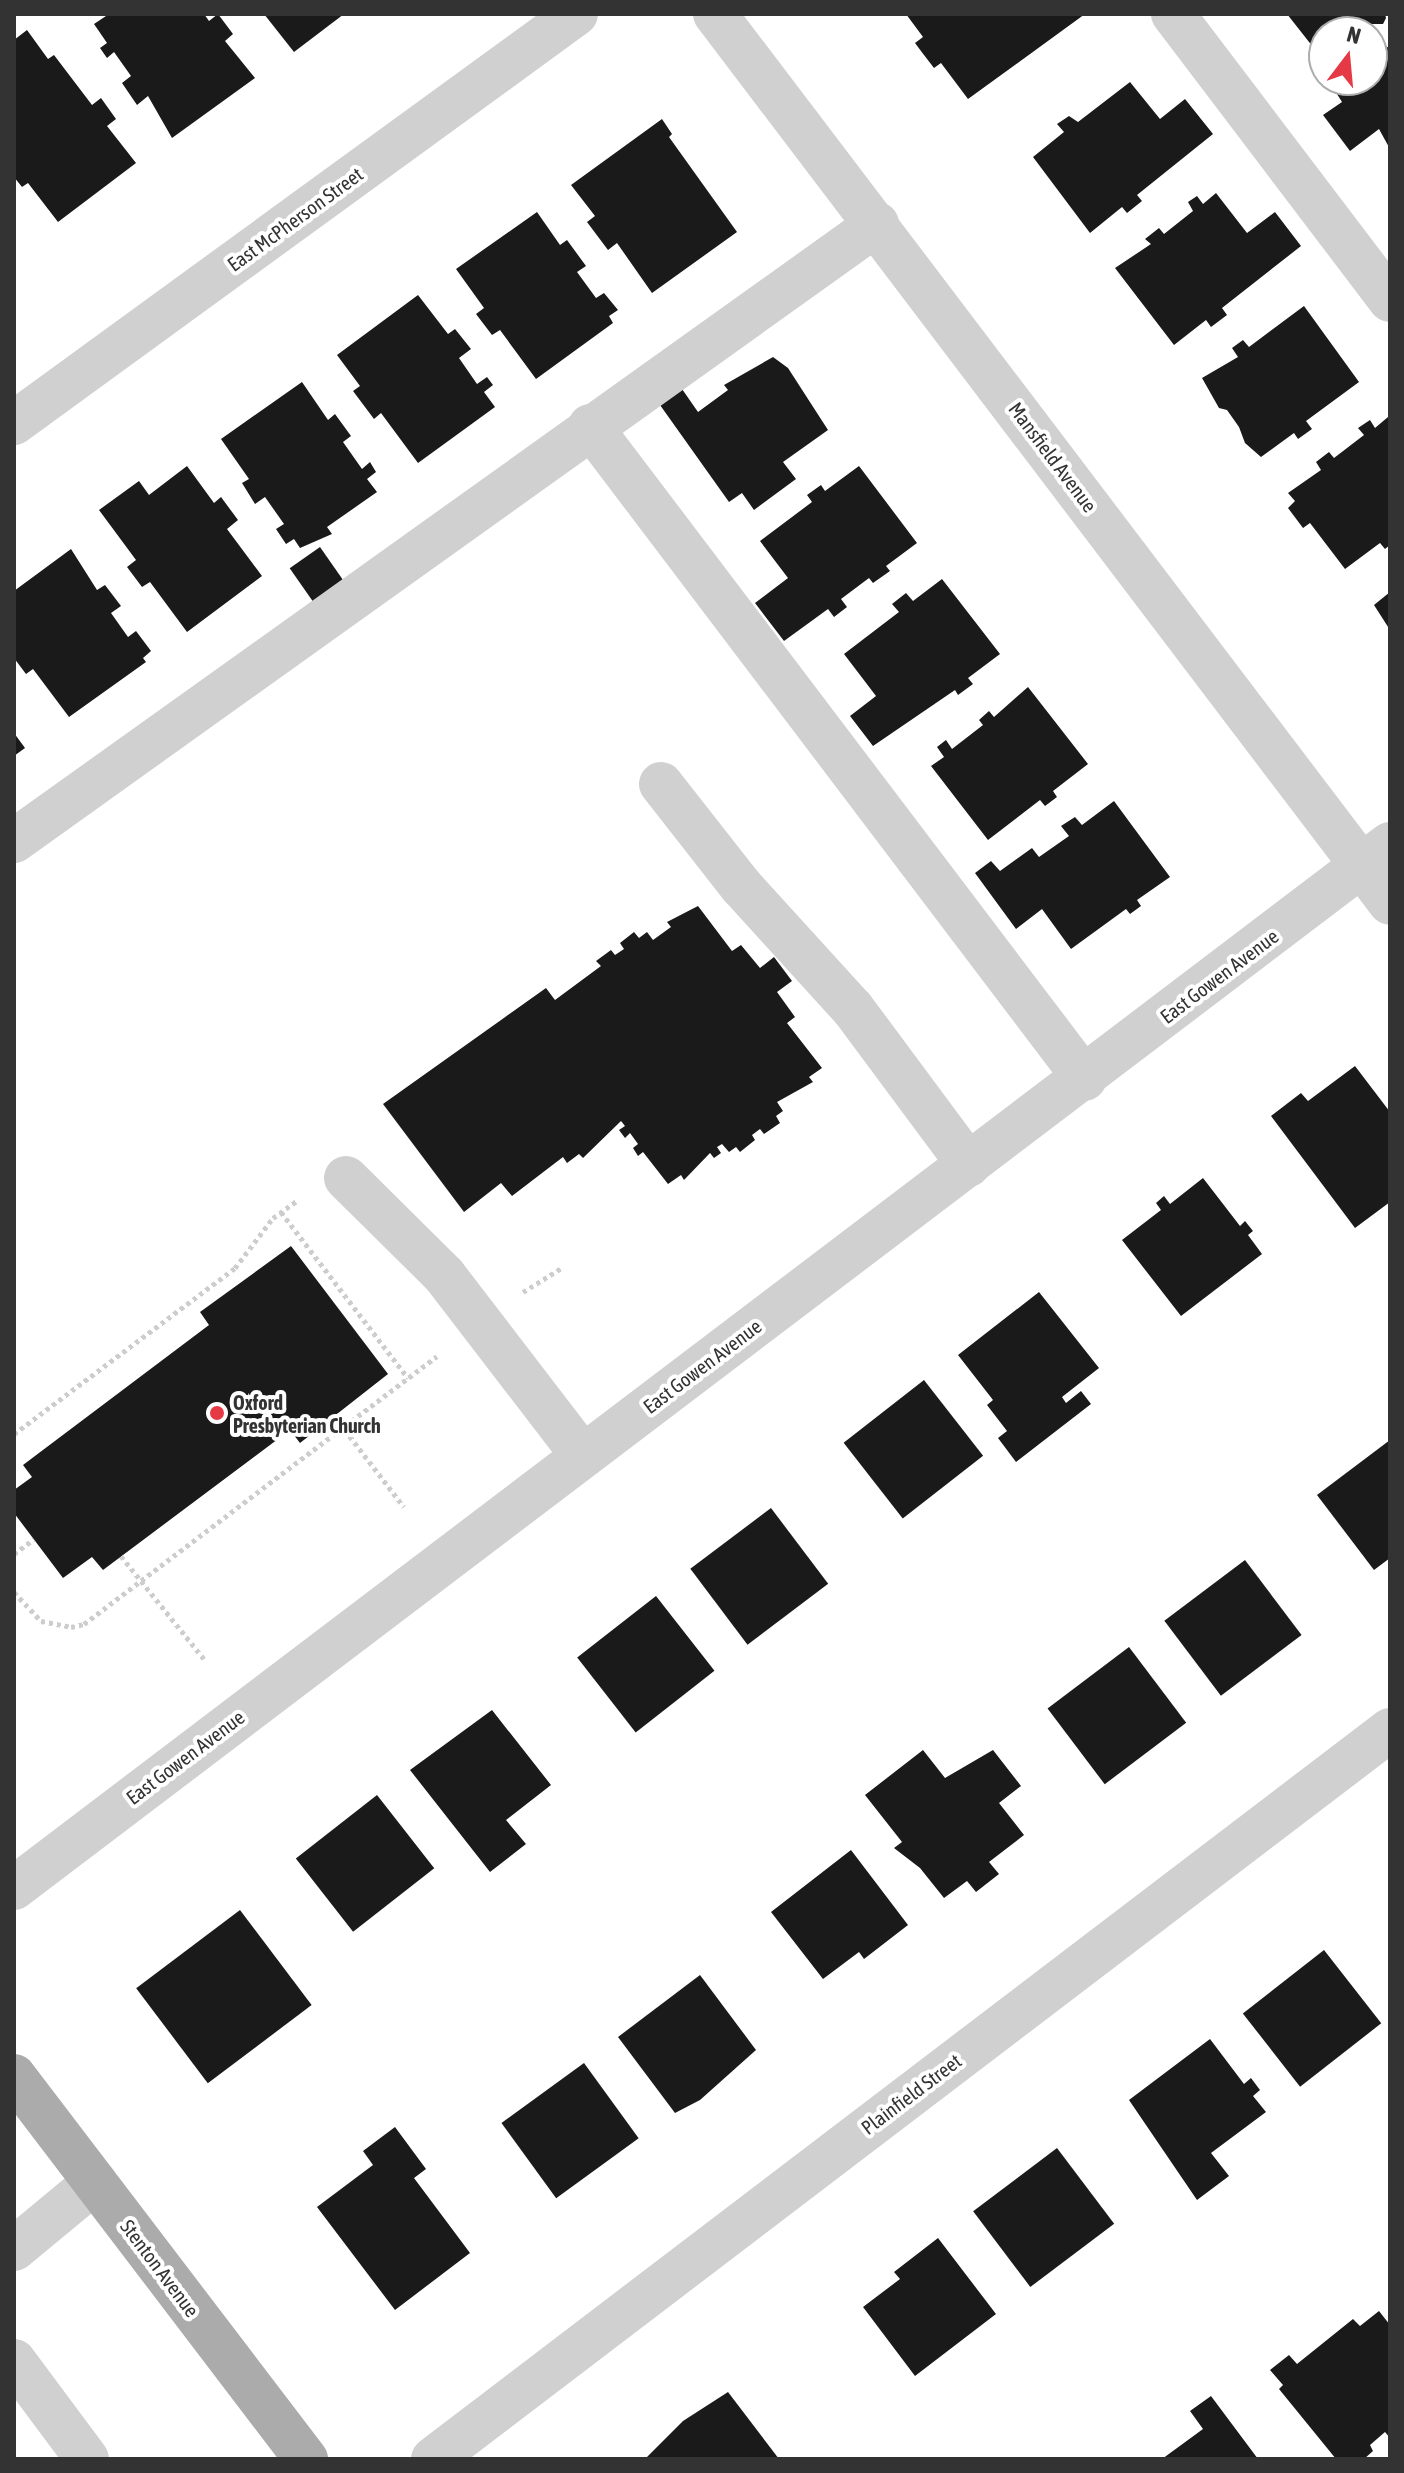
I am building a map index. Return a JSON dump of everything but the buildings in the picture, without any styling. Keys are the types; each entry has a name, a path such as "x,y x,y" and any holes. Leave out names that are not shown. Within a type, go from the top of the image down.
{"main road":[{"name":"Stenton Avenue","path":"14,2076 306,2459"}],"street":[{"name":"East McPherson Street","path":"14,423 576,14"},
{"name":"Mansfield Avenue","path":"715,14 877,224 1376,855 1390,903"},
{"path":"1173,14 1390,300"},
{"path":"14,841 590,426 877,224"},
{"path":"590,426 1085,1079"},
{"path":"661,784 741,886 853,1009 969,1165"},
{"name":"East Gowen Avenue","path":"14,1888 582,1455 1085,1079 1376,855"},
{"path":"346,1178 444,1275 582,1455"},
{"name":"Plainfield Street","path":"433,2459 1390,1730"},
{"path":"14,2249 95,2182"},
{"path":"14,2361 87,2459"}],"path":[{"path":"14,1434 235,1268 281,1212 303,1195"},
{"path":"281,1212 408,1378"},
{"path":"519,1294 563,1267"},
{"path":"14,1592 41,1621 71,1627 99,1615 444,1351"},
{"path":"335,1417 404,1507"},
{"path":"14,1554 34,1539"},
{"path":"121,1556 204,1659"}],"place":[{"name":"Oxford Presbyterian Church","path":"217,1413"}]}
